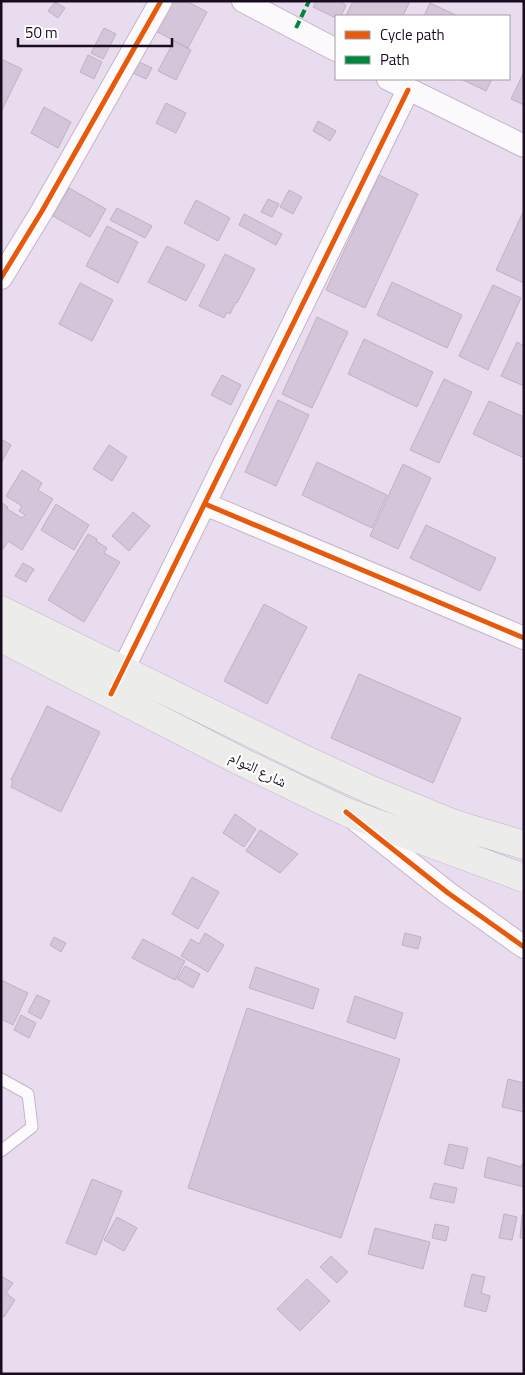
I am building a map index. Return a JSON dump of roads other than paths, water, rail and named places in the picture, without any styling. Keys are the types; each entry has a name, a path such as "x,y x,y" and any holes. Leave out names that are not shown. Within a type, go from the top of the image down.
{"main road":[{"name":"شارع التوام","path":"1,610 371,790 454,824 524,845"},
{"name":"شارع التوام","path":"1,638 242,762 346,812 524,878"}],"street":[{"path":"1,278 42,212 161,1"},
{"path":"243,1 335,49"},
{"path":"390,80 524,146"},
{"path":"111,694 408,90"},
{"path":"205,504 524,638"},
{"path":"346,812 448,893 524,947"}],"lane":[{"path":"1,1078 28,1094 32,1127 1,1151"}]}
